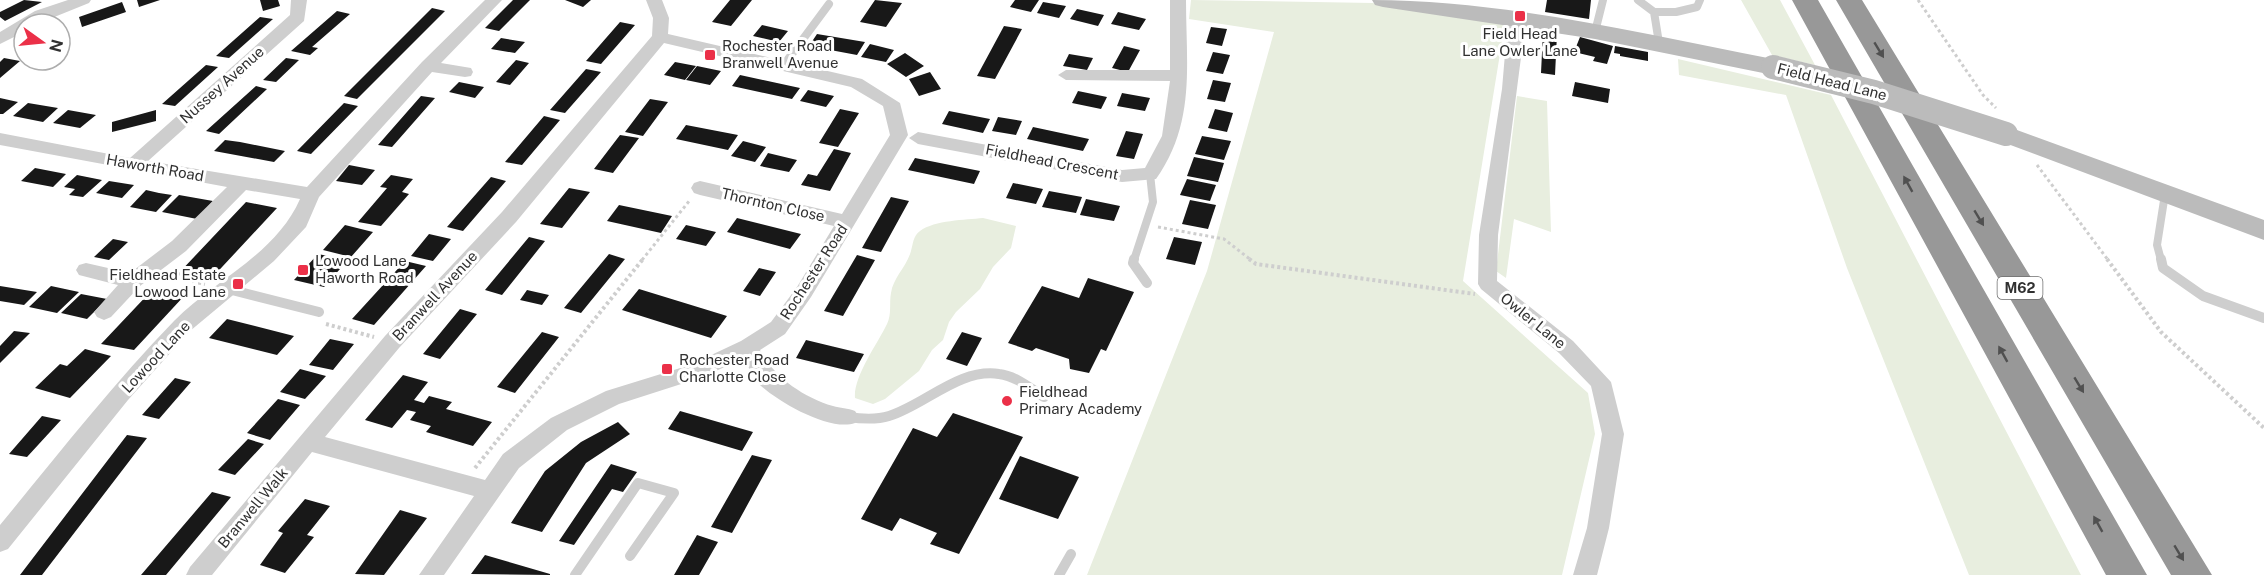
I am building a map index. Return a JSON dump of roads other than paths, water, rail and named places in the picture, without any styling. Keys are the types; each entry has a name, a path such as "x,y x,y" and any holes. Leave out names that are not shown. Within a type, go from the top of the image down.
{"highway":[{"name":"M62","path":"1805,0 2127,575"},
{"name":"M62","path":"1849,0 2192,575"}],"main road":[{"name":"Field Head Lane","path":"1383,0 1659,43 1773,67 1874,92 2017,138 2264,230"}],"street":[{"path":"49,12 83,0"},
{"name":"Nussey Avenue","path":"133,165 298,18 299,0"},
{"name":"Lowood Lane","path":"0,542 121,393 183,325 267,256 299,222 311,194 428,66 494,0"},
{"path":"654,0 661,18 660,37"},
{"path":"1150,174 1163,160 1171,138 1177,75 1178,0"},
{"name":"Owler Lane","path":"1516,19 1515,53 1501,136 1485,262 1488,284 1566,346 1601,382 1613,434 1598,528 1585,575"},
{"name":"Rochester Road","path":"431,575 511,461 559,424 613,397 696,371 748,347 778,328 804,292 899,135 891,103 856,83 660,37"},
{"name":"Branwell Avenue","path":"308,442 392,342 509,217 660,37"},
{"path":"428,66 465,72"},
{"path":"1066,75 1135,77 1177,75"},
{"name":"Fieldhead Crescent","path":"918,138 1122,176 1150,174"},
{"name":"Haworth Road","path":"1,140 133,165 311,194"},
{"path":"104,312 140,276 179,246 242,183"},
{"name":"Thornton Close","path":"700,188 846,222"},
{"path":"86,270 140,276"},
{"path":"748,347 766,378 800,400 836,418 848,417"},
{"path":"308,442 490,491"},
{"name":"Branwell Walk","path":"198,575 308,442"}],"lane":[{"path":"1595,32 1603,0"},
{"path":"1638,0 1654,12 1670,15 1697,7 1700,0"},
{"path":"783,66 829,4"},
{"path":"1654,12 1659,43"},
{"path":"1147,284 1133,263 1153,202 1150,174"},
{"path":"2165,194 2157,245 2163,268 2203,296 2264,318"},
{"path":"225,289 318,312"},
{"path":"848,417 868,420 887,417 979,374 997,373 1016,379 1044,397"},
{"path":"574,575 638,483 674,493 630,556"},
{"path":"1059,575 1071,554"}],"place":[{"name":"Field Head Lane Owler Lane","path":"1520,16"},
{"name":"Rochester Road Branwell Avenue","path":"710,55"},
{"name":"Lowood Lane Haworth Road","path":"303,270"},
{"name":"Fieldhead Estate Lowood Lane","path":"238,284"},
{"name":"Rochester Road Charlotte Close","path":"667,369"},
{"name":"Fieldhead Primary Academy","path":"1007,401"}]}
